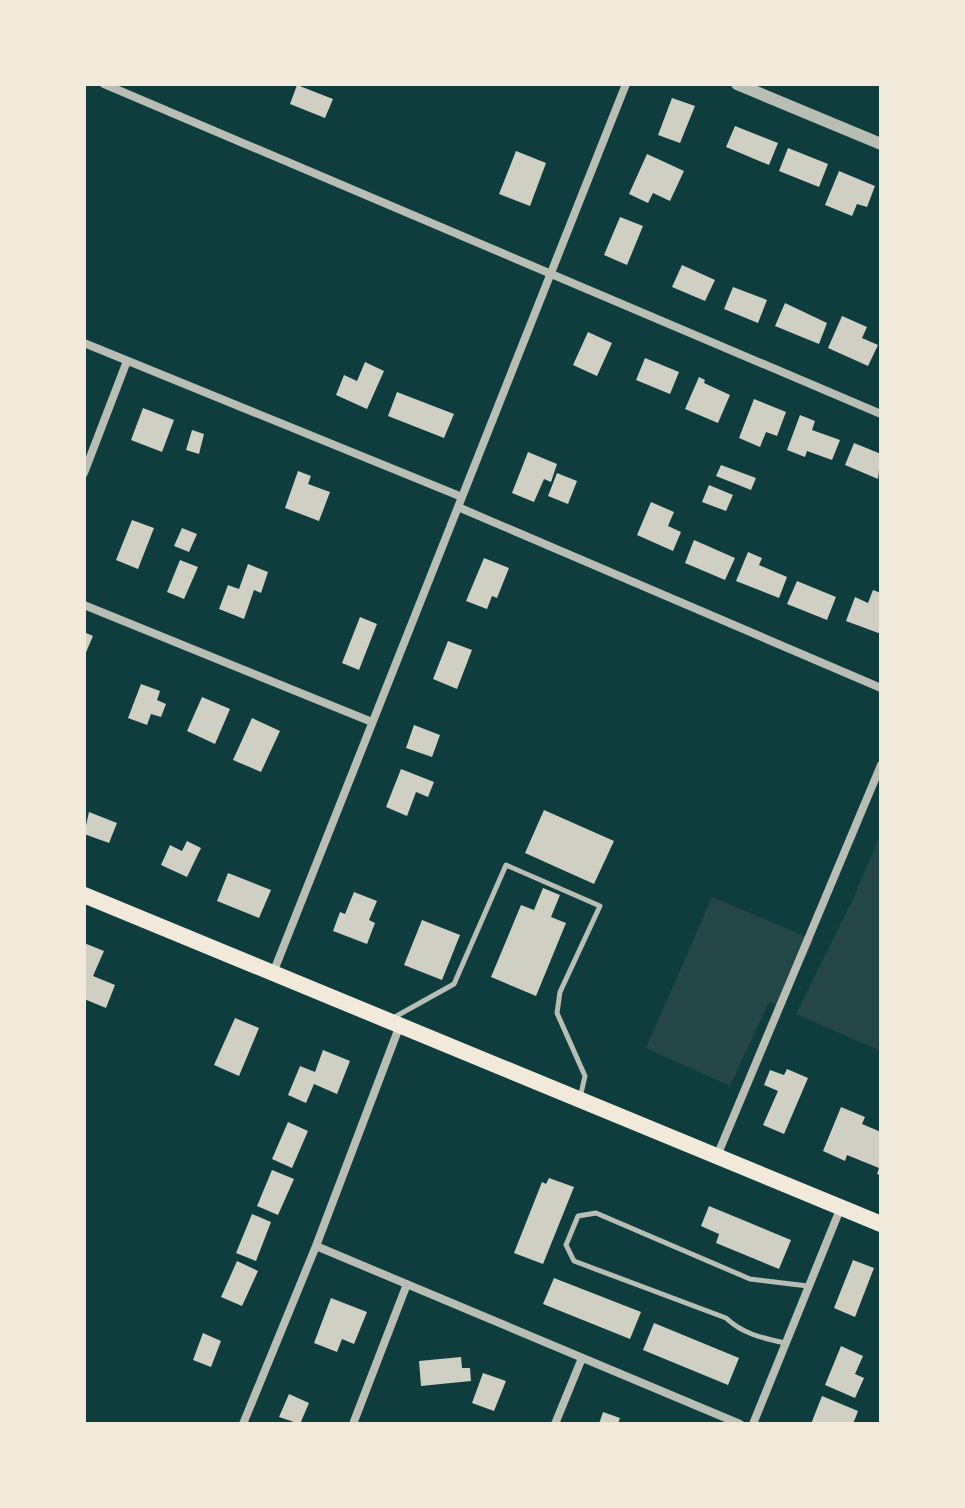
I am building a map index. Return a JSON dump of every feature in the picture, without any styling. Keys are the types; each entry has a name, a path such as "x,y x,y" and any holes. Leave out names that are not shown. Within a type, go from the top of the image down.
{"main road":[{"path":"84,895 881,1224"}],"street":[{"path":"104,84 881,414"},
{"path":"273,973 626,84"},
{"path":"737,84 881,144"},
{"path":"84,343 462,497"},
{"path":"84,473 127,361"},
{"path":"458,507 881,688"},
{"path":"84,605 372,722"},
{"path":"716,1157 881,765"},
{"path":"243,1424 316,1246 394,1022"},
{"path":"753,1424 841,1207"},
{"path":"316,1246 740,1424"},
{"path":"353,1424 407,1284"},
{"path":"555,1424 582,1358"}],"lane":[{"path":"394,1022 454,984 506,865 600,906 560,992 557,1013 585,1076 579,1100"},
{"path":"786,1343 753,1335 737,1328 726,1318 574,1261 566,1245 572,1230 578,1216 596,1213 750,1279 809,1286"}],"shaded area":[{"path":"881,833 881,1051 796,1014 854,897"},
{"path":"712,897 814,940 781,1007 769,1002 730,1086 646,1048"}],"building":[{"path":"297,85 333,99 325,118 290,104"},
{"path":"672,98 695,106 680,143 658,135"},
{"path":"735,126 778,143 769,165 726,147"},
{"path":"788,148 828,164 819,187 779,171"},
{"path":"516,151 546,163 530,206 499,194"},
{"path":"647,154 684,171 670,201 653,193 648,203 629,194"},
{"path":"839,171 875,186 867,207 857,204 852,216 825,205"},
{"path":"620,217 643,226 627,265 604,255"},
{"path":"682,265 715,280 705,301 672,287"},
{"path":"733,287 767,300 758,323 724,309"},
{"path":"785,303 827,323 819,344 775,326"},
{"path":"842,316 867,327 862,338 878,345 868,366 828,348"},
{"path":"588,332 612,343 597,376 573,365"},
{"path":"645,358 679,372 670,394 636,380"},
{"path":"365,362 384,371 367,409 336,395 344,375 357,381"},
{"path":"699,377 705,380 704,383 730,395 718,423 685,409"},
{"path":"397,392 454,414 444,438 388,416"},
{"path":"754,399 786,412 777,436 766,432 760,447 739,438"},
{"path":"143,408 174,420 162,452 131,440"},
{"path":"800,415 815,421 812,430 840,440 832,460 807,451 805,457 787,450"},
{"path":"192,430 204,434 199,454 186,450"},
{"path":"854,443 881,454 878,479 845,465"},
{"path":"528,452 557,464 551,482 544,479 534,502 512,493"},
{"path":"721,465 756,478 751,490 716,476"},
{"path":"298,471 311,476 308,484 330,492 319,521 285,508"},
{"path":"557,473 577,481 568,504 548,496"},
{"path":"709,485 733,495 726,511 702,502"},
{"path":"651,502 674,512 668,526 681,532 673,551 637,535"},
{"path":"132,520 154,528 138,569 116,560"},
{"path":"182,528 197,534 189,552 174,546"},
{"path":"694,540 735,558 725,580 685,563"},
{"path":"748,552 762,558 759,565 787,577 779,598 736,581"},
{"path":"484,558 509,568 497,598 492,596 487,609 466,601"},
{"path":"180,560 198,567 184,599 167,592"},
{"path":"248,564 268,572 261,593 254,590 244,619 219,609 228,585 239,589"},
{"path":"797,581 836,597 827,620 787,604"},
{"path":"873,590 881,593 881,634 846,621 855,597 868,603"},
{"path":"360,617 377,624 359,670 342,663"},
{"path":"84,632 93,636 84,657"},
{"path":"448,641 472,650 457,689 433,679"},
{"path":"141,684 160,691 157,700 166,704 161,717 151,714 147,725 128,718"},
{"path":"202,697 230,709 215,744 187,731"},
{"path":"252,718 280,731 261,772 233,760"},
{"path":"414,725 440,735 432,757 406,748"},
{"path":"401,769 434,782 428,797 416,792 407,816 386,807"},
{"path":"544,810 614,841 594,884 525,853"},
{"path":"89,812 117,823 109,843 84,834"},
{"path":"187,841 201,848 187,877 161,865 170,845 182,851"},
{"path":"228,873 271,890 259,918 217,901"},
{"path":"543,888 560,895 551,917 566,923 536,996 491,977 521,905 534,910"},
{"path":"354,892 377,901 369,920 375,923 367,944 333,931 340,912 345,914"},
{"path":"422,920 460,935 442,980 404,965"},
{"path":"84,943 104,951 93,976 115,985 106,1008 84,999"},
{"path":"235,1018 259,1028 239,1076 214,1065"},
{"path":"323,1050 350,1061 337,1094 314,1084 306,1103 288,1095 300,1066 315,1072"},
{"path":"787,1069 808,1078 784,1134 763,1125 778,1091 764,1085 770,1070 784,1075"},
{"path":"841,1107 865,1117 862,1124 881,1132 881,1175 877,1174 879,1168 847,1155 845,1161 823,1151"},
{"path":"288,1122 308,1131 292,1168 272,1159"},
{"path":"272,1170 294,1179 278,1215 257,1206"},
{"path":"549,1178 574,1187 543,1264 514,1253 542,1182 546,1184"},
{"path":"709,1206 791,1240 779,1269 716,1243 719,1234 701,1226"},
{"path":"252,1214 271,1222 256,1261 236,1253"},
{"path":"853,1260 874,1268 855,1317 834,1308"},
{"path":"237,1261 258,1271 242,1306 221,1297"},
{"path":"554,1278 641,1312 630,1339 543,1304"},
{"path":"331,1298 367,1312 354,1344 342,1339 337,1352 314,1343"},
{"path":"654,1323 739,1358 728,1385 643,1350"},
{"path":"203,1333 221,1341 211,1367 193,1360"},
{"path":"841,1346 863,1356 855,1374 864,1378 855,1398 825,1385"},
{"path":"461,1357 462,1368 470,1368 471,1381 421,1386 419,1361"},
{"path":"483,1373 506,1381 494,1411 472,1403"},
{"path":"289,1394 309,1403 300,1424 279,1417"},
{"path":"822,1396 858,1411 853,1424 811,1424"},
{"path":"603,1412 620,1418 618,1424 599,1424"}]}
